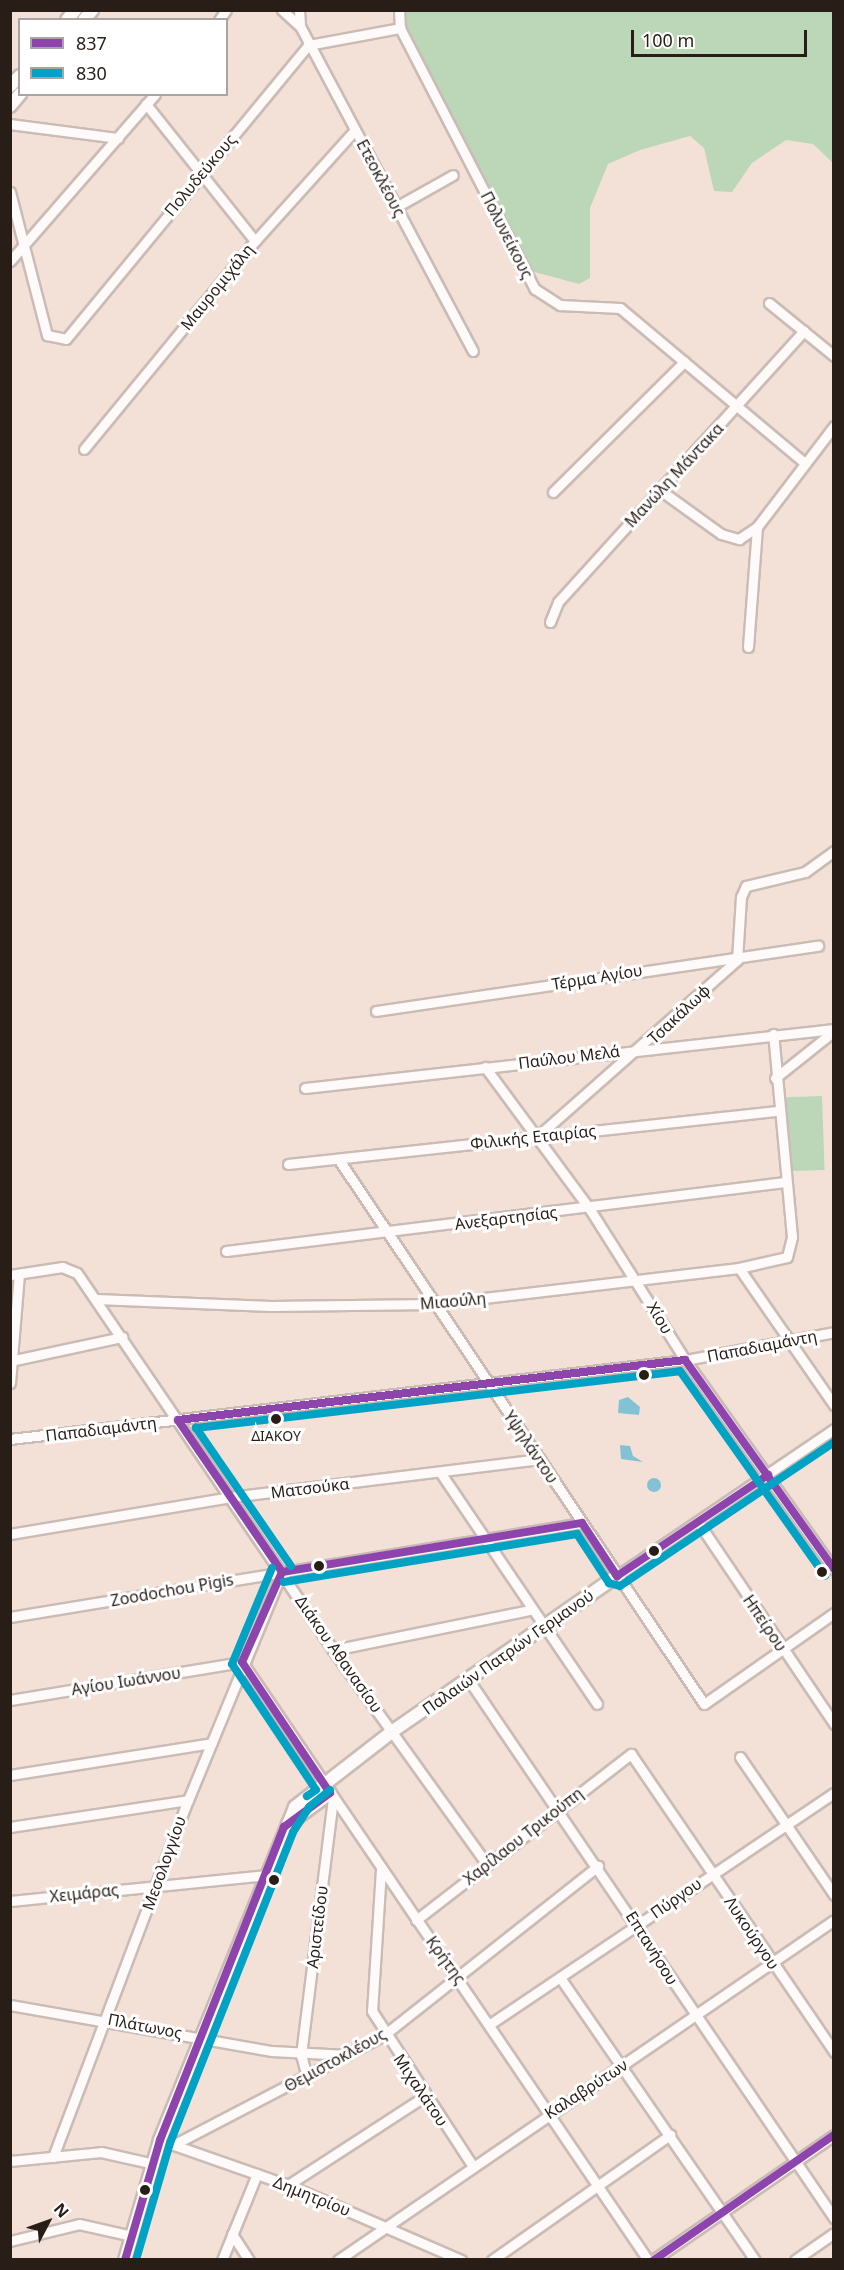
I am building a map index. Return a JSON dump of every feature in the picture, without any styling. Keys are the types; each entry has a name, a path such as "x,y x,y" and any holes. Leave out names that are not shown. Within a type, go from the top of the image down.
{"street":[{"name":"Ετεοκλέους","path":"282,10 300,26 308,45 473,351"},
{"path":"299,10 300,26"},
{"name":"Πολυνείκους","path":"399,10 400,28 535,289 560,305 620,308 805,463"},
{"path":"308,45 400,28"},
{"name":"Πολυδεύκους","path":"23,246 47,335 66,339 308,45"},
{"path":"10,261 153,96"},
{"path":"146,104 255,241"},
{"path":"10,124 118,138"},
{"name":"Μαυρομιχάλη","path":"84,449 255,241 355,130"},
{"path":"396,207 453,175"},
{"path":"10,192 23,246"},
{"path":"769,303 834,356"},
{"name":"Μανώλη Μάντακα","path":"550,622 558,602 804,331"},
{"path":"553,492 684,362"},
{"path":"660,490 732,539 757,527 834,426"},
{"path":"748,647 757,527"},
{"path":"737,960 743,889 805,872 834,851"},
{"name":"Τέρμα Αγίου","path":"376,1011 737,960 818,946"},
{"name":"Τσακάλωφ","path":"538,1136 642,1049 737,960"},
{"path":"775,1078 834,1030"},
{"name":"Παύλου Μελά","path":"305,1088 773,1034 834,1030"},
{"path":"773,1034 777,1111 785,1182"},
{"name":"Χίου","path":"485,1067 589,1208 638,1281 685,1360 834,1570"},
{"name":"Φιλικής Εταιρίας","path":"288,1164 777,1111"},
{"name":"Υψηλάντου","path":"339,1160 433,1304 487,1380 704,1704 782,1648"},
{"name":"Ανεξαρτησίας","path":"226,1251 387,1233 785,1182"},
{"name":"Μιαούλη","path":"96,1299 433,1304 739,1268 787,1257 792,1237 785,1182"},
{"name":"Διάκου Αθανασίου","path":"15,1274 70,1267 96,1299 333,1650 487,1864"},
{"path":"739,1268 789,1344 834,1405"},
{"path":"10,1383 15,1274"},
{"name":"Παπαδιαμάντη","path":"10,1439 487,1380 685,1360 789,1344 834,1332"},
{"path":"11,1361 122,1337"},
{"name":"Παλαιών Πατρών Γερμανού","path":"125,2259 160,2140 199,2037 284,1827 301,1800 328,1791 393,1731 834,1430"},
{"name":"Ματσούκα","path":"10,1533 231,1497 540,1459"},
{"path":"440,1472 530,1610 597,1704"},
{"name":"Ηπείρου","path":"698,1522 834,1724"},
{"name":"Zoodochou Pigis","path":"10,1617 582,1523"},
{"name":"Μεσολογγίου","path":"53,2157 242,1662 282,1572"},
{"path":"333,1650 530,1610"},
{"path":"782,1648 834,1612"},
{"name":"Αγίου Ιωάννου","path":"10,1700 242,1662"},
{"name":"Κρήτης","path":"242,1662 416,1920 458,1975 551,2111 648,2259"},
{"name":"Επτανήσου","path":"468,1679 598,1866 638,1925 694,2016 834,2218"},
{"path":"10,1776 211,1743"},
{"name":"Χαρίλαου Τρικούπη","path":"416,1920 556,1808 631,1754"},
{"name":"Λυκούργου","path":"631,1754 834,2052"},
{"path":"740,1757 834,1895"},
{"name":"Αριστείδου","path":"301,2055 328,1791"},
{"name":"Πύργου","path":"490,2024 561,1979 712,1873 788,1828 834,1793"},
{"path":"10,1827 188,1800"},
{"name":"Θεμιστοκλέους","path":"173,2145 350,2055 384,2035 598,1866"},
{"name":"Μιχαλάτου","path":"381,1869 371,2002 384,2035 472,2165"},
{"name":"Χειμάρας","path":"10,1901 265,1875"},
{"name":"Καλαβρύτων","path":"338,2259 551,2111 694,2016 770,1960 834,1920"},
{"path":"561,1979 623,2065 755,2259"},
{"name":"Πλάτωνος","path":"10,2005 106,2019 301,2055 350,2055"},
{"path":"301,2055 307,2077"},
{"path":"288,2185 425,2096"},
{"path":"492,2259 670,2135"},
{"path":"653,2259 834,2135"},
{"name":"Δημητρίου","path":"160,2140 288,2185 461,2259"},
{"path":"10,2161 101,2152 154,2164"},
{"path":"222,2259 257,2174"},
{"path":"10,2241 80,2224 132,2235"},
{"path":"795,2259 834,2233"},
{"path":"232,2234 249,2259"}],"green space":[{"path":"405,11 833,11 833,163 813,144 786,140 752,163 732,192 714,191 704,148 690,136 640,150 608,164 590,208 590,278 579,284 531,271 510,243 476,161 407,26"},
{"path":"822,1096 825,1170 786,1171 783,1097"}],"water":[{"path":"628,1397 640,1407 639,1415 618,1413 619,1400"},
{"path":"620,1445 630,1446 633,1456 643,1462 621,1459"},
{"path":"654,1478 659,1480 661,1485 659,1490 654,1492 649,1490 647,1485 649,1480"}],"transit line":[{"name":"837","path":"282,1572 178,1420 685,1360 834,1569"},
{"name":"830","path":"291,1566 196,1428 680,1371 825,1576"},
{"name":"830","path":"284,1582 577,1534 609,1583 620,1586 834,1442"},
{"name":"837","path":"282,1572 582,1523 617,1576 768,1475"},
{"name":"830","path":"272,1568 232,1664 316,1790 307,1796"},
{"name":"837","path":"125,2260 160,2140 284,1827 330,1793 242,1662 282,1572"},
{"name":"830","path":"136,2260 170,2143 293,1832 309,1807 330,1790"},
{"name":"837","path":"654,2260 834,2135"}],"place":[{"name":"ΔΙΑΚΟΥ","path":"276,1419"}]}
